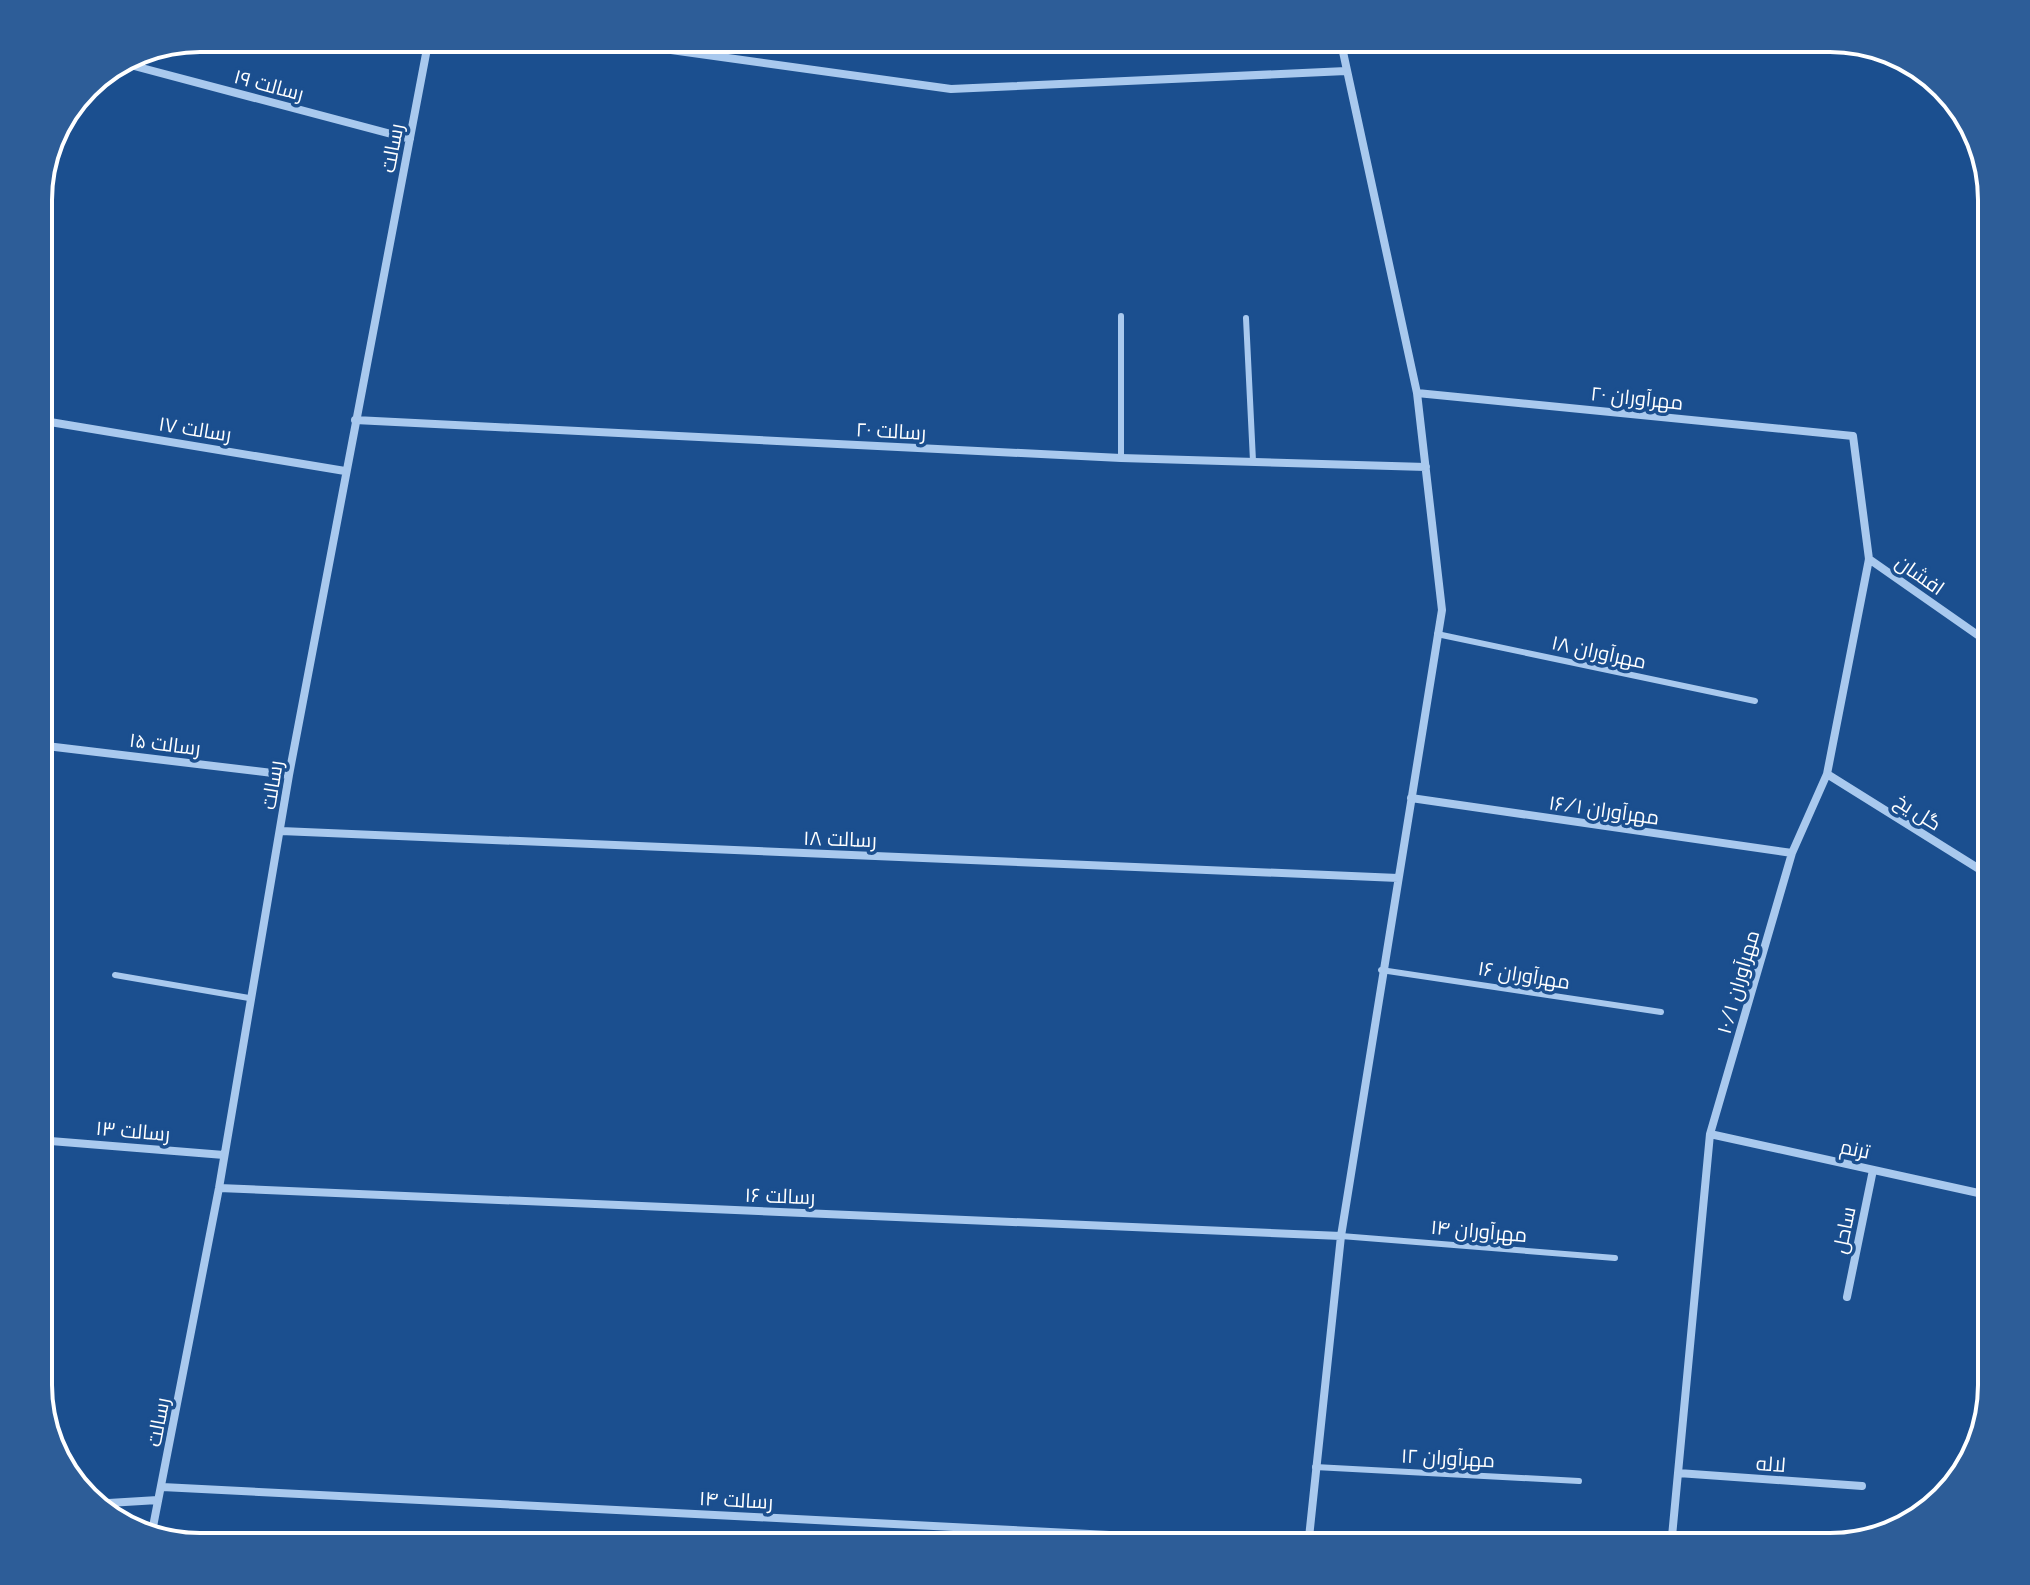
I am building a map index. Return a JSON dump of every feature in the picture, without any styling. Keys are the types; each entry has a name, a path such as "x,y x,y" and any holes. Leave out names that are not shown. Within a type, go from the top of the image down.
{"street":[{"name":"رسالت","path":"153,1525 219,1188 249,998 345,471 426,52"},
{"path":"685,52 951,89 1346,71"},
{"path":"1309,1533 1341,1236 1381,970 1442,610 1417,393 1343,52"},
{"name":"رسالت ۱۹","path":"136,67 410,139"},
{"name":"مهرآوران ۲۰","path":"1417,393 1853,436"},
{"name":"رسالت ۲۰","path":"355,420 1121,458 1426,467"},
{"name":"رسالت ۱۷","path":"52,422 345,471"},
{"name":"مهرآوران ۱۰/۱","path":"1672,1533 1710,1134 1792,853 1827,774 1869,559 1853,436"},
{"name":"افشان","path":"1869,559 1978,635"},
{"name":"رسالت ۱۵","path":"52,747 289,775"},
{"name":"گل یخ","path":"1827,774 1978,868"},
{"name":"مهرآوران ۱۶/۱","path":"1411,798 1792,853"},
{"name":"رسالت ۱۸","path":"281,831 1398,878"},
{"name":"ترنم","path":"1710,1134 1978,1193"},
{"name":"رسالت ۱۳","path":"52,1141 224,1155"},
{"name":"ساحل","path":"1847,1297 1873,1170"},
{"name":"رسالت ۱۶","path":"219,1188 1341,1236"},
{"name":"لاله","path":"1678,1473 1862,1486"},
{"name":"رسالت ۱۴","path":"162,1487 1055,1533"},
{"path":"111,1503 158,1500"}],"lane":[{"path":"1121,316 1121,458"},
{"path":"1246,318 1253,461"},
{"name":"مهرآوران ۱۸","path":"1437,634 1755,701"},
{"name":"مهرآوران ۱۶","path":"1381,970 1661,1012"},
{"path":"115,975 249,998"},
{"name":"۱۴ مهرآوران","path":"1341,1236 1615,1258"},
{"name":"مهرآوران ۱۲","path":"1315,1467 1579,1481"}]}
